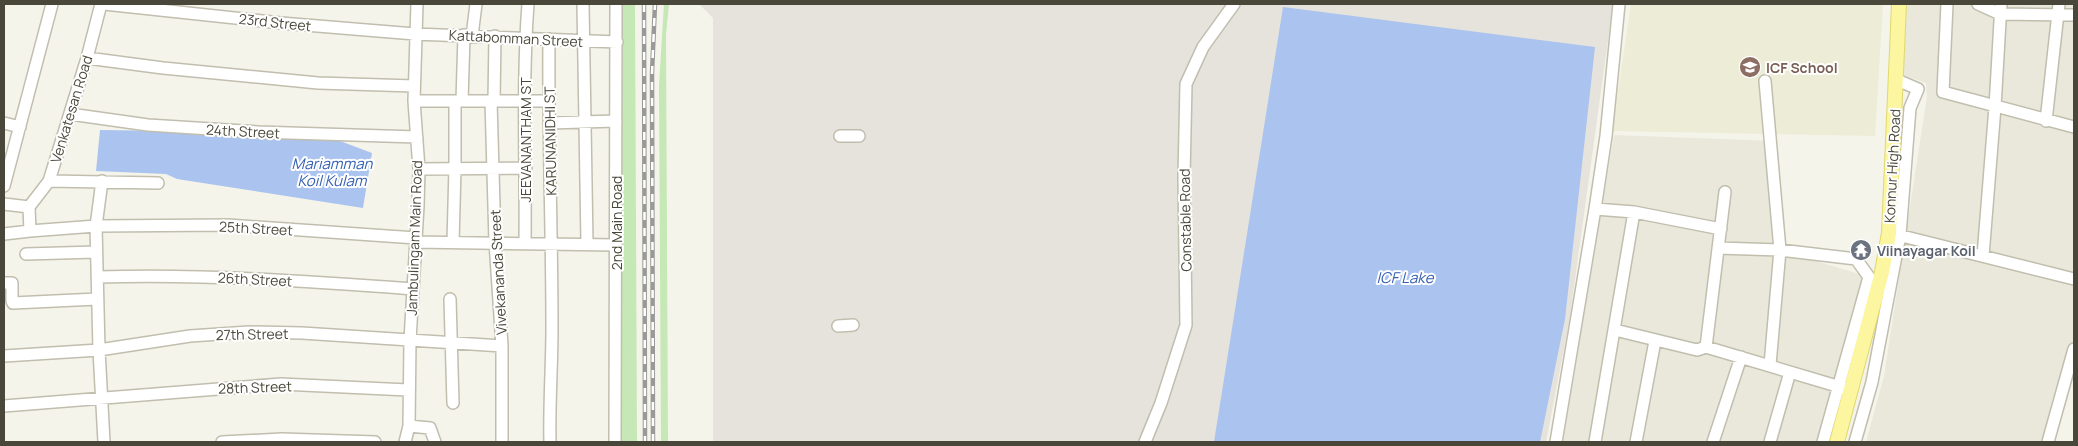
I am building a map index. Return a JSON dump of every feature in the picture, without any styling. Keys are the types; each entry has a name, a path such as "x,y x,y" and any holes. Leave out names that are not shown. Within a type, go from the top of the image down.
{"main road":[{"path":"1830,442 1878,255 1888,122 1891,4"},
{"name":"Konnur High Road","path":"1837,442 1845,388 1895,234 1900,4"}],"street":[{"path":"4,186 52,4"},
{"name":"23rd Street","path":"102,4 281,23 415,34"},
{"name":"Venkatesan Road","path":"29,207 50,181 102,4"},
{"name":"Jambulingam Main Road","path":"406,442 409,426 408,390 419,169 414,101 417,4"},
{"path":"453,242 458,101 468,36 476,4"},
{"name":"JEEVANANTHAM ST","path":"525,242 526,168 524,101 525,38 528,4"},
{"path":"583,4 587,244"},
{"name":"2nd Main Road","path":"615,442 616,4"},
{"name":"Constable Road","path":"1144,442 1161,403 1186,326 1184,176 1186,84 1204,47 1234,4"},
{"path":"1556,442 1606,136 1619,4"},
{"path":"1947,4 1943,92 2074,127"},
{"path":"1978,4 2000,9 2059,9 2074,15"},
{"path":"1983,256 1995,107 2000,9"},
{"path":"2046,121 2059,9"},
{"name":"Kattabomman Street","path":"415,34 616,42"},
{"name":"Vivekananda Street","path":"495,36 492,101 495,242 502,346 502,442"},
{"name":"KARUNANIDHI ST","path":"549,39 549,123 552,188 550,442"},
{"path":"87,58 162,68 318,83 414,86"},
{"path":"1854,442 1872,382 1895,234 1910,108 1918,90 1897,80"},
{"path":"1764,82 1780,250 1770,365"},
{"path":"414,101 549,101"},
{"name":"24th Street","path":"70,114 157,126 258,132 417,137"},
{"path":"549,123 616,121"},
{"path":"4,123 20,127"},
{"path":"840,136 859,136"},
{"path":"419,169 526,168"},
{"path":"50,181 158,183"},
{"path":"102,181 96,226 96,252 104,442"},
{"path":"1706,347 1725,192"},
{"path":"4,204 29,207 30,231"},
{"path":"1595,209 1634,212 1721,229"},
{"path":"1595,442 1634,212"},
{"name":"25th Street","path":"4,234 96,226 228,225 453,242 616,245"},
{"path":"1895,234 2074,279"},
{"path":"1718,249 1780,250 1856,260 1869,277 1845,388 1822,442"},
{"path":"26,254 96,252"},
{"name":"26th Street","path":"98,277 238,278 412,289"},
{"path":"4,283 12,283 13,303 97,299"},
{"path":"450,299 453,403"},
{"path":"838,326 853,325"},
{"path":"1615,330 1697,350 1706,347 1845,388"},
{"name":"27th Street","path":"4,356 99,350 190,336 249,332 302,333 502,346"},
{"path":"1636,442 1655,341"},
{"path":"2048,442 2074,349"},
{"path":"1713,442 1741,357"},
{"path":"1770,442 1790,372"},
{"name":"28th Street","path":"4,406 281,384 408,390"},
{"path":"409,426 430,428 435,442"},
{"path":"222,442 282,439 375,442"}],"shaded area":[{"path":"699,4 1613,4 1569,323 1546,442 713,442 713,18"},
{"name":"ICF School","path":"1631,4 1883,4 1875,136 1612,131"},
{"path":"1907,4 2074,4 2074,371 2055,442 1866,442 1884,376 1927,96 1926,83 1903,75"},
{"path":"1614,135 1774,141 1772,248 1866,276 1847,380 1829,442 1563,442"}],"green space":[{"path":"620,4 635,4 637,442 620,442 619,337 622,175"},
{"path":"664,4 669,4 666,35 668,442 661,442 659,85"}],"water":[{"name":"ICF Lake","path":"1283,7 1595,47 1565,319 1540,442 1214,442"},
{"name":"Mariamman Koil Kulam","path":"100,130 258,132 340,141 372,153 363,208 177,179 166,174 96,171"}],"railway":[{"path":"644,4 645,442"},
{"path":"653,442 652,73 655,4"}],"place":[{"name":"ICF School","path":"1750,67"},
{"name":"Viinayagar Koil","path":"1861,250"}]}
